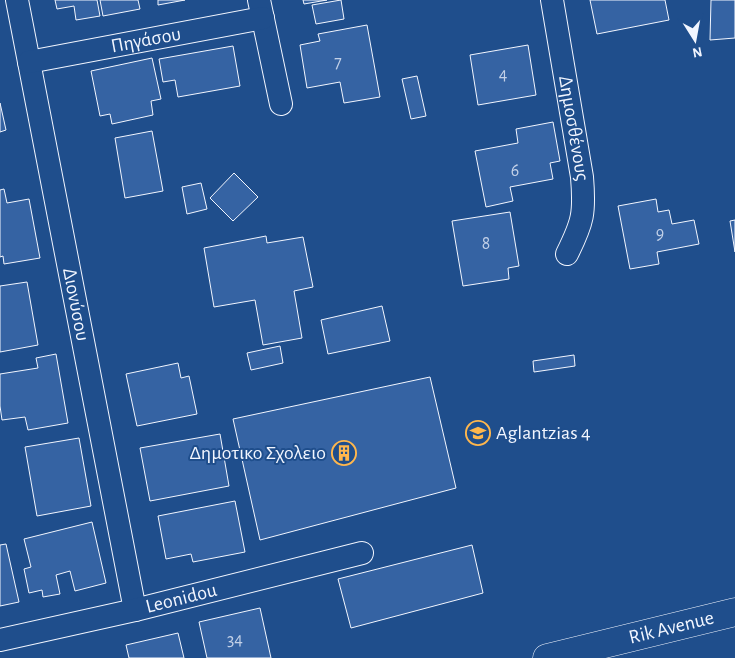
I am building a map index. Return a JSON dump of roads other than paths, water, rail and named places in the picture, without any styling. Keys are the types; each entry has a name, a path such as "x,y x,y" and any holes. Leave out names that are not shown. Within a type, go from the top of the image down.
{"main road":[{"name":"Rik Avenue","path":"547,658 735,612"}],"street":[{"name":"Διονύσου","path":"17,0 135,610"},
{"name":"Δημοσθένους","path":"552,0 582,177 584,200 580,230 567,254"},
{"name":"Πηγάσου","path":"29,62 261,9 281,104"},
{"name":"Leonidou","path":"0,640 135,610 362,553"}],"place":[{"name":"Aglantzias 4","path":"478,433"},
{"name":"Δημοτικο Σχολειο","path":"344,453"}]}
